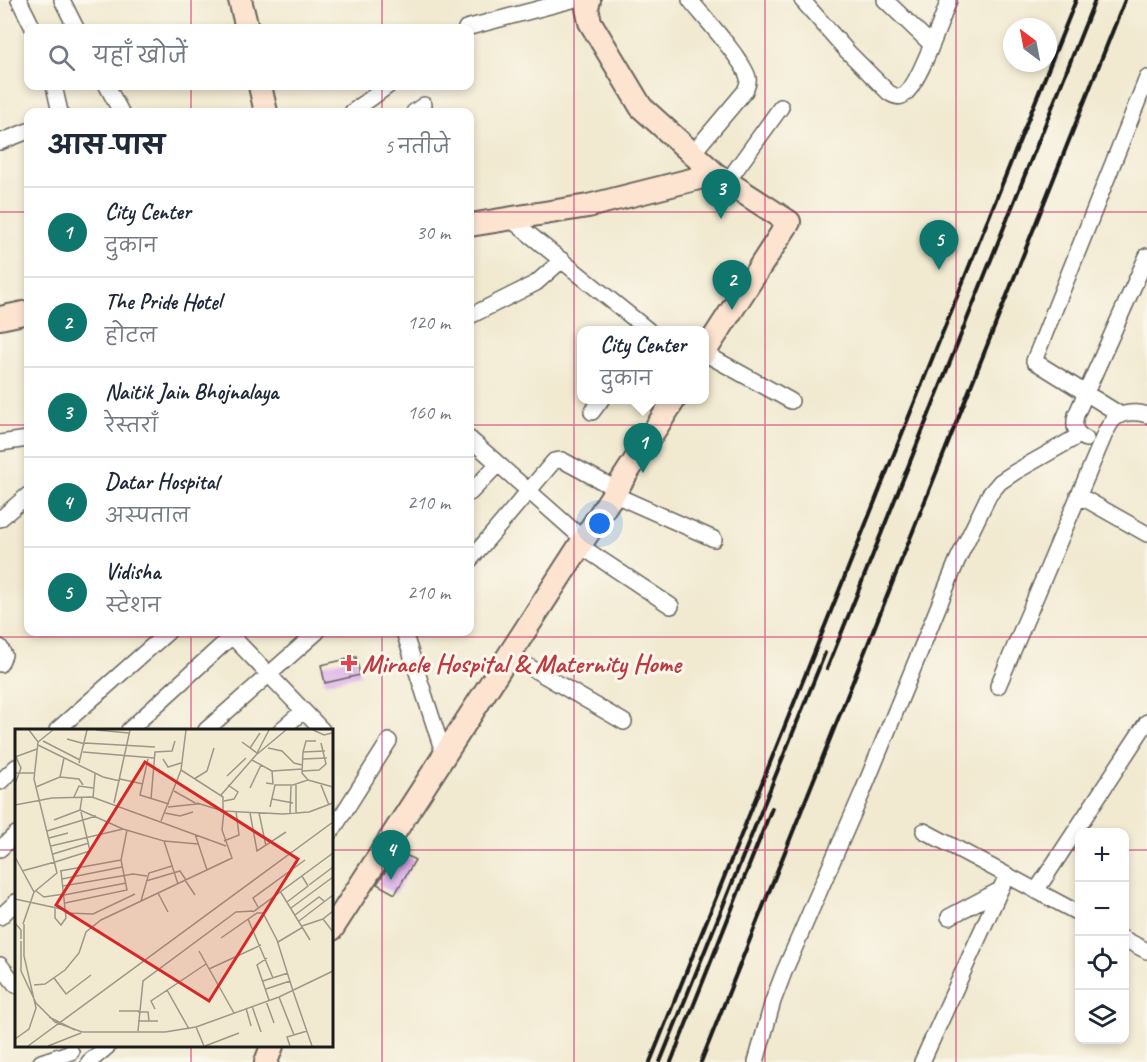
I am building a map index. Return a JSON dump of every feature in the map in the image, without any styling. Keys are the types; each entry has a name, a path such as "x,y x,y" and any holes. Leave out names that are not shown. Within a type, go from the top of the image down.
{"street":[{"path":"19,0 31,24"},
{"path":"62,0 74,24"},
{"path":"240,0 246,24"},
{"path":"474,25 531,5 572,0"},
{"path":"589,0 587,8 590,22 641,106 721,178 789,222 709,347"},
{"path":"690,0 739,62 749,82 745,91 692,154"},
{"path":"802,0 888,93 896,97 909,90 918,76 949,0"},
{"path":"885,0 931,44"},
{"path":"1121,415 1034,361 1147,78"},
{"path":"55,90 59,108"},
{"path":"109,90 119,108"},
{"path":"261,90 265,108"},
{"path":"358,108 382,90"},
{"path":"474,224 588,206 721,178 781,107"},
{"path":"0,142 24,133"},
{"path":"509,218 643,326"},
{"path":"1100,446 1080,435 1075,430 1074,424 1147,256"},
{"path":"474,314 536,283 562,260"},
{"path":"0,318 24,313"},
{"path":"709,355 791,400"},
{"path":"333,927 671,404"},
{"path":"998,686 1078,495 1114,419 1121,415 1141,412 1147,416"},
{"path":"756,1062 773,1001 784,972 858,802 957,561 989,495 1000,482 1015,472 1080,435"},
{"path":"0,443 24,440"},
{"path":"474,443 529,491 581,542 671,606"},
{"path":"474,555 549,464 562,460 614,491 714,539"},
{"path":"474,489 498,464"},
{"path":"1078,495 1147,534"},
{"path":"0,519 24,498"},
{"path":"58,729 163,636"},
{"path":"130,729 228,636"},
{"path":"232,636 321,729"},
{"path":"207,729 312,636"},
{"path":"406,636 444,755"},
{"path":"0,646 4,655 0,664"},
{"path":"509,655 624,722"},
{"path":"282,729 303,711"},
{"path":"1036,891 1147,722"},
{"path":"333,829 389,741"},
{"path":"0,782 15,768"},
{"path":"924,831 1004,882 1036,891 1075,911"},
{"path":"0,849 15,835"},
{"path":"949,917 1004,882"},
{"path":"922,1062 1004,882"},
{"path":"0,917 15,903"},
{"path":"1129,941 1147,951"},
{"path":"89,1062 107,1047"},
{"path":"266,1062 272,1047"},
{"path":"41,1062 72,1053"}],"building":[{"path":"356,657 360,675 325,683 321,665"},
{"path":"399,851 415,860 395,894 377,884"}],"railway":[{"path":"650,1062 1076,0"},
{"path":"827,669 1095,0"},
{"path":"701,1062 1125,0"},
{"path":"660,1062 825,653"},
{"path":"671,1062 772,808"}],"place":[{"name":"Naitik Jain Bhojnalaya","path":"721,219"},
{"name":"Vidisha","path":"939,270"},
{"name":"The Pride Hotel","path":"732,310"},
{"name":"City Center","path":"643,473"},
{"name":"Miracle Hospital & Maternity Home","path":"349,663"},
{"name":"Datar Hospital","path":"391,880"}]}
